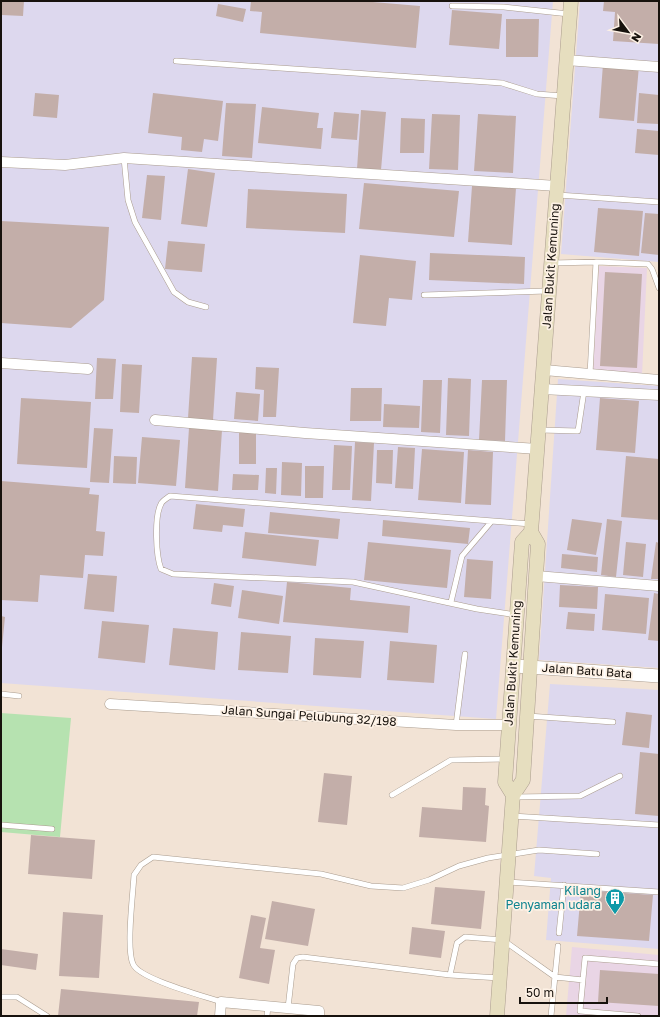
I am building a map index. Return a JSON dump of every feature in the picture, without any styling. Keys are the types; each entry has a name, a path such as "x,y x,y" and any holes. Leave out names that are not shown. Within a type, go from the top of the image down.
{"main road":[{"name":"Jalan Bukit Kemuning","path":"497,1016 513,796 523,780 538,544 532,528 570,8"},
{"name":"Jalan Bukit Kemuning","path":"513,796 505,782 506,759 515,666 522,542 532,528"}],"street":[{"path":"566,60 659,67"},
{"path":"1,162 65,165 124,158 557,190"},
{"path":"1,363 88,369"},
{"path":"544,370 659,380"},
{"path":"542,389 659,395"},
{"path":"155,420 305,433 538,449"},
{"path":"536,576 659,586"},
{"name":"Jalan Batu Bata","path":"515,666 659,676"},
{"name":"Jalan Sungai Pelubung 32/198","path":"110,704 456,725 509,725"},
{"path":"220,1016 221,1002 268,1011 288,1008 319,1013"}],"lane":[{"path":"452,6 570,8"},
{"path":"176,62 502,84 537,94 564,96"},
{"path":"124,158 128,200 135,222 174,292 188,302 206,307"},
{"path":"557,190 659,202"},
{"path":"551,263 596,262 648,264 652,269 659,288"},
{"path":"590,374 596,262"},
{"path":"424,295 550,291"},
{"path":"539,430 578,431 584,391"},
{"path":"517,616 476,609 451,602 353,582 173,574 161,569 157,560 158,511 161,503 170,496 491,522 532,528"},
{"path":"451,602 462,556 491,522"},
{"path":"456,725 465,654"},
{"path":"1,694 18,696"},
{"path":"527,716 612,722"},
{"path":"392,795 451,760 506,759"},
{"path":"513,796 580,796 620,776"},
{"path":"512,816 659,825"},
{"path":"1,825 52,829"},
{"path":"221,1002 144,976 133,965 130,952 134,875 141,865 153,857 321,874 371,886 403,888 428,880 459,866 488,858 539,850 597,854"},
{"path":"507,882 659,892"},
{"path":"560,934 564,885"},
{"path":"450,975 457,943 464,937 503,940 555,977 583,980"},
{"path":"552,1016 558,946"},
{"path":"288,1008 293,964 297,958 303,957 450,975 500,978"},
{"path":"638,1016 580,1011 584,958 659,964"},
{"path":"1,997 18,997 47,1016"}],"shaded area":[{"path":"1,1 553,1 496,719 1,683"},
{"path":"580,1 659,1 659,262 561,254"},
{"path":"599,266 647,268 642,375 593,371"},
{"path":"558,379 659,386 659,668 539,660"},
{"path":"550,684 659,690 659,949 546,940 551,878 534,876"},
{"path":"572,947 659,955 659,1016 566,1016"}],"green space":[{"path":"1,713 71,718 60,837 1,832"}],"building":[{"path":"2,1 24,1 23,16 2,15"},
{"path":"251,1 361,1 420,6 416,48 260,33 262,12 250,11"},
{"path":"604,1 659,1 659,44 613,41 615,12 603,11"},
{"path":"218,4 246,9 243,22 216,16"},
{"path":"452,10 502,14 499,49 449,45"},
{"path":"506,19 539,19 538,57 506,57"},
{"path":"603,64 639,66 634,121 599,118"},
{"path":"35,93 59,95 57,118 33,116"},
{"path":"153,93 223,101 218,141 204,139 202,152 181,150 182,137 148,133"},
{"path":"639,93 659,95 659,124 637,123"},
{"path":"226,103 256,104 252,158 222,156"},
{"path":"262,107 319,113 317,128 323,128 321,149 258,143"},
{"path":"361,110 386,112 381,170 357,169"},
{"path":"334,112 359,114 357,140 331,138"},
{"path":"432,114 460,115 458,170 429,169"},
{"path":"478,114 516,116 513,173 474,171"},
{"path":"401,118 425,119 424,153 400,153"},
{"path":"637,129 659,131 659,155 635,153"},
{"path":"188,169 215,173 207,227 181,224"},
{"path":"147,175 165,176 161,220 142,218"},
{"path":"364,183 459,191 454,237 359,229"},
{"path":"472,186 516,188 512,245 468,242"},
{"path":"248,189 347,194 345,233 246,228"},
{"path":"598,208 643,211 639,256 594,252"},
{"path":"645,213 659,214 659,255 641,253"},
{"path":"1,221 109,227 104,300 71,328 1,323"},
{"path":"168,241 205,244 202,272 165,269"},
{"path":"430,253 525,257 524,284 429,280"},
{"path":"360,255 416,261 412,300 389,298 386,326 353,323"},
{"path":"605,272 642,274 637,368 600,366"},
{"path":"192,357 217,358 213,420 188,418"},
{"path":"97,358 116,359 113,399 95,399"},
{"path":"122,364 142,365 139,413 120,412"},
{"path":"256,367 279,368 276,417 263,417 264,390 255,389"},
{"path":"448,378 471,379 469,436 446,435"},
{"path":"423,380 442,380 440,433 421,432"},
{"path":"482,380 507,380 505,441 479,440"},
{"path":"351,388 382,388 381,421 350,421"},
{"path":"236,392 260,394 258,421 234,419"},
{"path":"21,398 91,402 87,468 17,464"},
{"path":"600,398 639,401 635,453 596,450"},
{"path":"384,404 420,406 419,428 383,427"},
{"path":"94,428 113,429 109,483 90,482"},
{"path":"189,428 222,430 218,491 185,488"},
{"path":"239,433 256,433 256,464 239,464"},
{"path":"142,437 180,440 176,486 138,483"},
{"path":"355,442 374,443 371,501 352,500"},
{"path":"334,445 352,446 350,490 332,490"},
{"path":"398,447 415,448 413,489 395,488"},
{"path":"422,449 464,452 461,503 418,500"},
{"path":"377,450 393,450 392,484 376,483"},
{"path":"468,450 493,452 491,505 465,504"},
{"path":"114,456 137,457 136,484 113,483"},
{"path":"626,456 659,459 659,520 621,517"},
{"path":"282,462 302,463 301,496 281,495"},
{"path":"305,466 324,466 323,498 305,498"},
{"path":"266,468 277,468 276,494 265,493"},
{"path":"233,474 259,475 258,490 232,490"},
{"path":"1,481 90,488 89,494 99,495 96,531 105,532 103,556 85,555 83,578 40,575 38,602 1,600"},
{"path":"196,504 245,509 243,527 223,525 222,532 193,529"},
{"path":"270,512 340,519 338,539 268,533"},
{"path":"572,519 602,523 596,555 567,550"},
{"path":"607,519 622,521 616,577 601,575"},
{"path":"383,520 470,528 468,544 382,536"},
{"path":"245,532 319,540 316,566 242,558"},
{"path":"368,542 451,550 447,588 364,580"},
{"path":"626,542 646,544 643,577 623,575"},
{"path":"656,542 659,543 659,579 651,579"},
{"path":"562,554 598,557 597,572 561,568"},
{"path":"467,559 493,561 491,599 464,597"},
{"path":"88,574 117,576 114,612 84,609"},
{"path":"287,582 351,588 350,600 410,606 408,633 283,622"},
{"path":"214,583 234,586 231,607 211,604"},
{"path":"560,585 598,587 597,609 559,607"},
{"path":"242,590 283,596 279,624 238,618"},
{"path":"654,593 659,594 659,641 648,640"},
{"path":"605,594 649,598 646,634 602,630"},
{"path":"568,612 595,614 594,631 566,629"},
{"path":"1,616 5,617 2,647 1,647"},
{"path":"102,621 149,625 145,663 98,658"},
{"path":"173,628 218,632 215,670 169,665"},
{"path":"241,632 291,636 288,673 238,670"},
{"path":"315,638 364,641 361,678 313,675"},
{"path":"390,641 437,645 434,683 387,680"},
{"path":"626,712 652,715 649,748 622,745"},
{"path":"640,752 659,754 659,816 635,814"},
{"path":"324,773 352,776 347,825 318,822"},
{"path":"463,787 486,788 485,805 489,806 486,842 419,837 422,807 462,810"},
{"path":"31,835 95,840 92,879 28,874"},
{"path":"435,887 485,891 481,929 431,924"},
{"name":"Kilang Penyaman udara","path":"581,890 653,895 649,941 577,936"},
{"path":"272,901 315,909 308,946 265,939"},
{"path":"63,912 103,915 99,978 59,976"},
{"path":"251,915 266,918 260,948 275,950 269,984 239,978"},
{"path":"412,927 445,931 441,958 409,954"},
{"path":"1,949 38,954 36,970 1,965"},
{"path":"600,970 659,974 659,1006 598,1002"},
{"path":"61,989 199,1002 197,1016 58,1016"}],"place":[{"name":"Kilang Penyaman udara","path":"615,915"}]}
